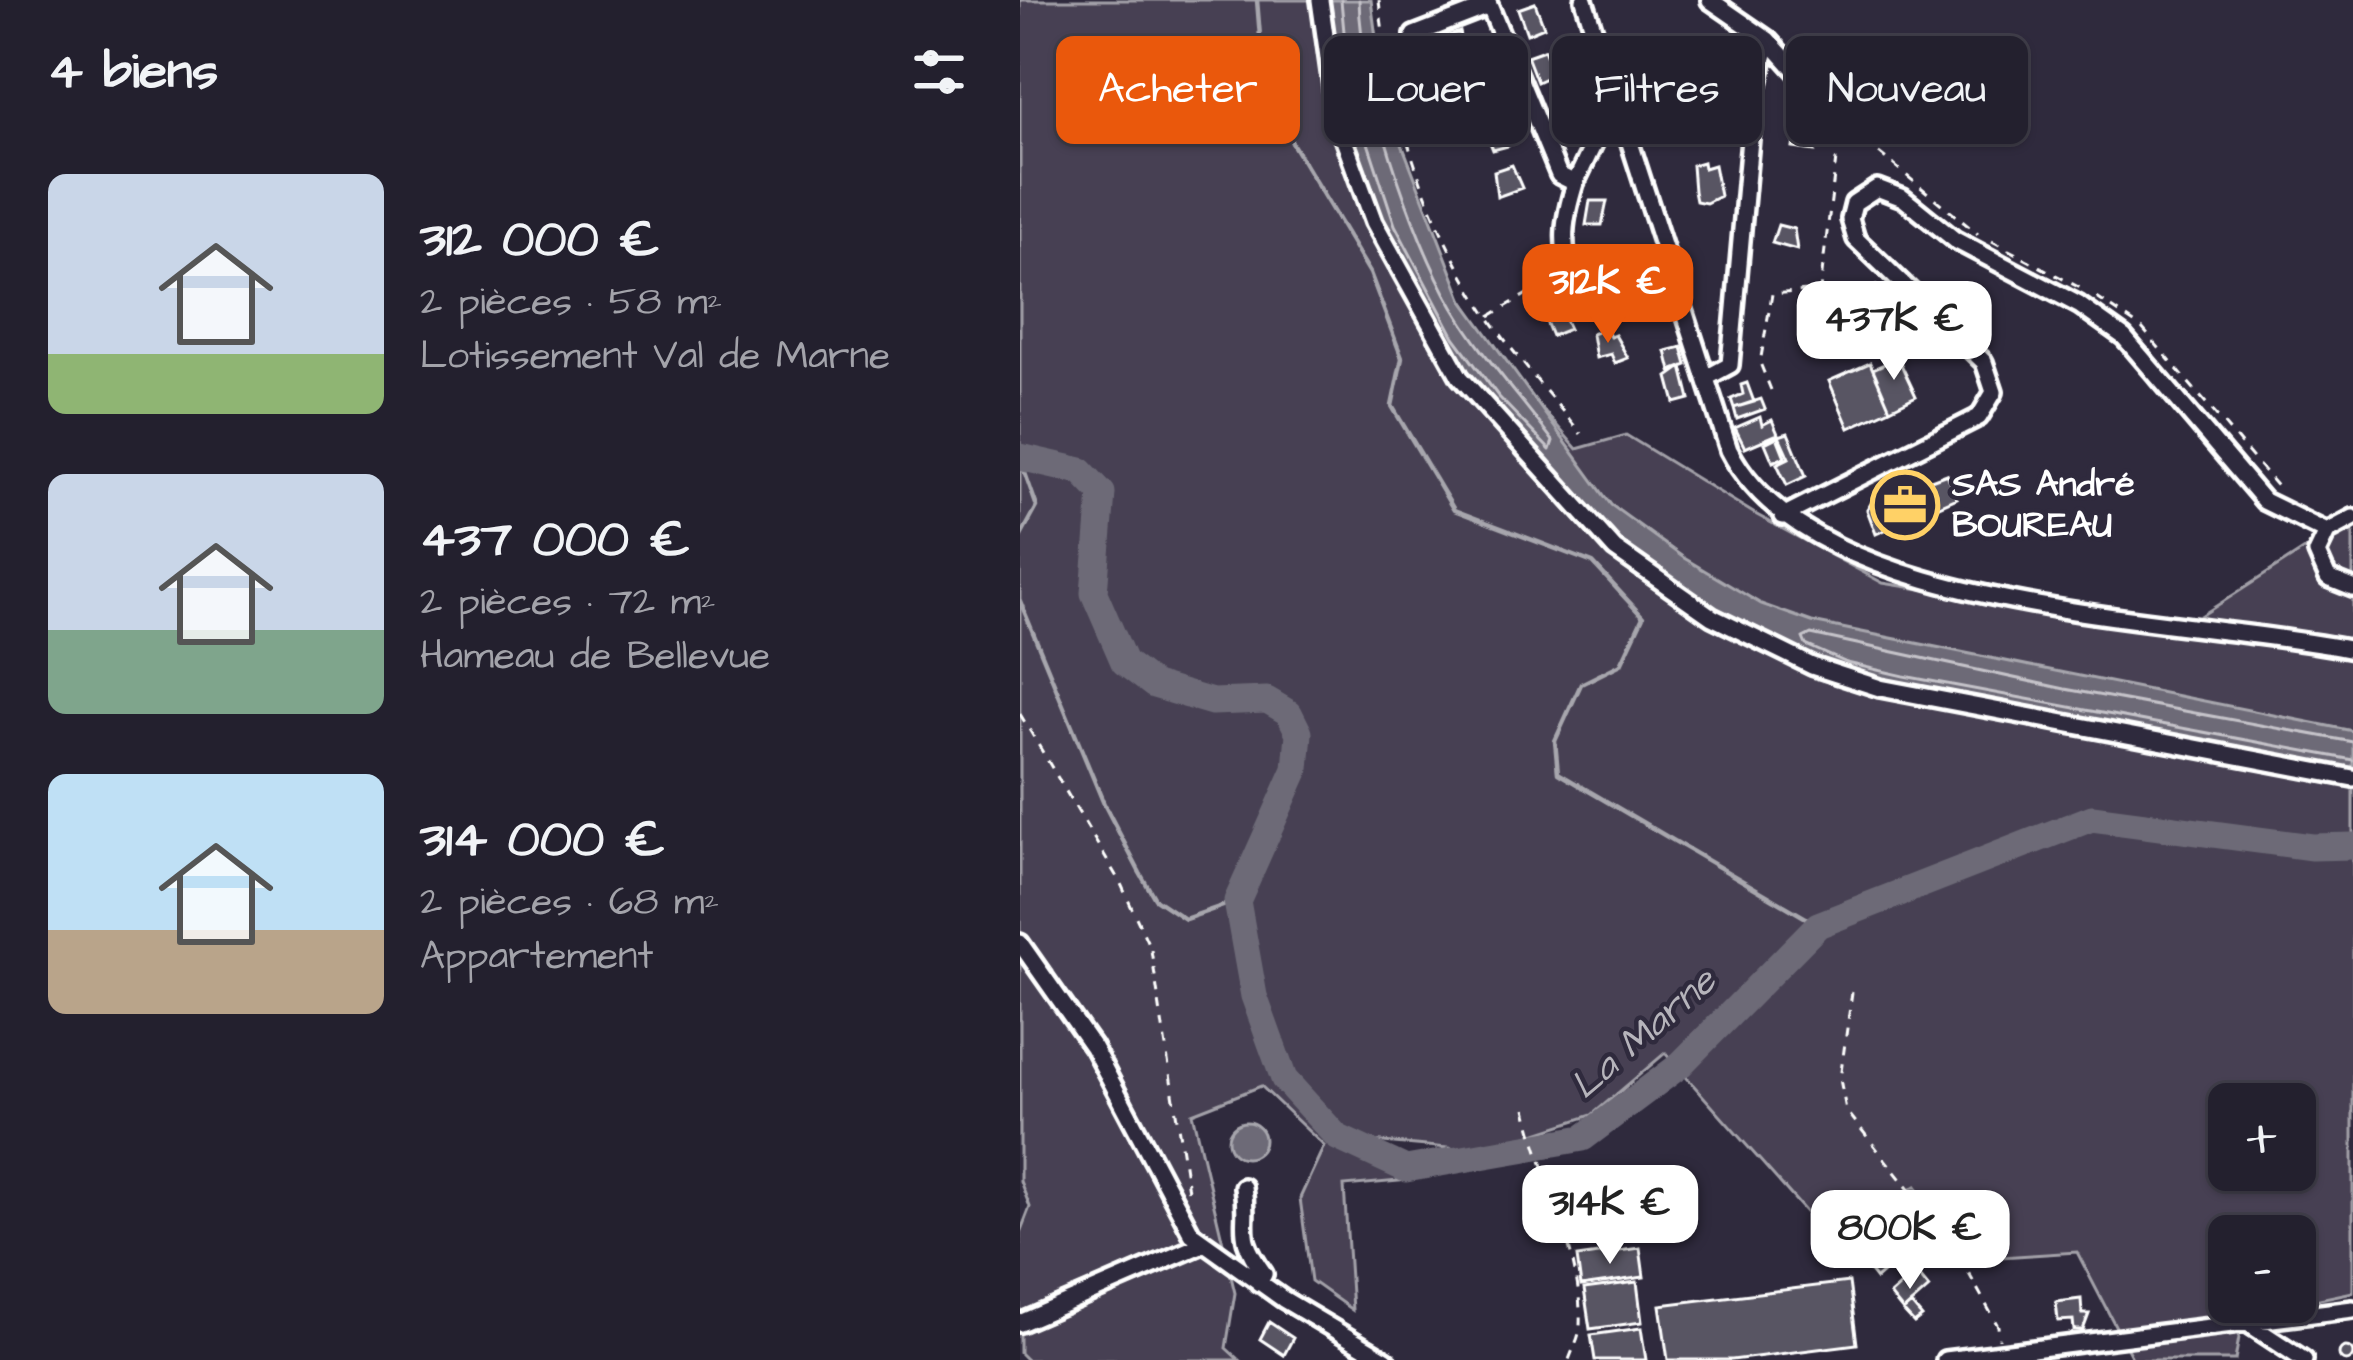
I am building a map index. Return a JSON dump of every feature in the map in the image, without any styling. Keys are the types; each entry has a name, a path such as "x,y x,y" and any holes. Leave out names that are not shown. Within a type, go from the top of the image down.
{"street":[{"path":"1320,0 1337,121 1397,272 1460,377 1615,549 1712,617 1813,666 1880,688 2353,778"},
{"path":"1709,0 1745,20 1786,60"},
{"path":"1585,2 1596,36"},
{"path":"1414,35 1489,5 1559,176 1575,183"},
{"path":"1706,378 1730,364 1753,105 1768,40"},
{"path":"1572,274 1564,255 1564,218 1594,144"},
{"path":"1631,144 1742,476 1783,517 1850,555 2001,596 2353,650"},
{"path":"1783,517 1979,417 1994,392 1984,362 1856,239 1850,219 1854,203 1876,188 1903,198 1955,240 2079,305 2124,337 2264,501 2327,532"},
{"path":"2353,518 2327,532 2318,553 2327,578 2353,588"},
{"path":"1020,944 1093,1047 1178,1214 1203,1244 1386,1360"},
{"path":"1243,1187 1240,1221 1251,1256 1264,1274 1259,1283"},
{"path":"1020,1323 1203,1244"},
{"path":"2316,1314 2353,1310"},
{"path":"1945,1360 2238,1323"},
{"path":"2248,1323 2304,1360"},
{"path":"2285,1323 2288,1350"}],"path":[{"path":"1379,0 1385,63 1444,234 1488,317 1581,434"},
{"path":"1771,390 1760,363 1772,294 1820,290 1837,144"},
{"path":"1488,317 1572,274"},
{"path":"1020,714 1121,884 1151,950 1190,1206"},
{"path":"1852,992 1840,1079 1846,1110 1953,1245 1998,1326 2000,1353"},
{"path":"1526,1108 1574,1276 1580,1323 1569,1360"}],"shaded area":[{"path":"1020,0 1339,0 1352,36 1324,36 1324,144 1391,144 1427,243 1501,361 1577,449 1626,435 1755,514 1883,583 2179,630 2353,518 2353,1292 2316,1300 2316,1215 2208,1215 2208,1323 2242,1323 2235,1360 2133,1360 2077,1252 1970,1259 1916,1186 1828,1237 1665,1053 1592,1115 1481,1151 1372,1141 1399,1181 1344,1186 1352,1310 1311,1281 1300,1198 1324,1146 1261,1086 1192,1113 1235,1293 1226,1348 1239,1360 1027,1360 1020,1353 1020,1233 1030,1207 1020,1181"}],"water":[{"path":"1329,0 1371,0 1376,36 1332,36"},
{"path":"1354,144 1402,144 1463,301 1611,505 1684,558 1761,604 1812,622 2353,731 2353,772 1862,680 1753,636 1669,583 1591,519 1520,444 1458,362 1406,274"},
{"path":"1246,1122 1259,1127 1264,1140 1259,1153 1246,1158 1233,1153 1228,1140 1233,1127"}],"building":[{"path":"1453,0 1473,0 1474,4 1458,12"},
{"path":"1535,3 1544,27 1527,34 1518,9"},
{"path":"1544,50 1552,75 1537,82 1528,56"},
{"path":"1794,144 1816,144 1815,151 1793,148"},
{"path":"1703,162 1704,168 1714,165 1720,196 1706,203 1696,201 1692,165"},
{"path":"1512,165 1522,188 1497,197 1494,171"},
{"path":"1590,201 1607,201 1602,225 1586,225"},
{"path":"1778,225 1794,229 1797,250 1772,243"},
{"path":"1608,257 1613,274 1626,277 1624,291 1598,291 1592,261"},
{"path":"1876,286 1885,304 1859,316 1851,297"},
{"path":"1846,301 1853,316 1824,328 1818,314"},
{"path":"1558,305 1569,329 1552,336 1542,312"},
{"path":"1606,328 1628,358 1615,363 1611,354 1596,358 1592,334"},
{"path":"1682,347 1687,365 1671,371 1666,351"},
{"path":"1898,358 1916,396 1890,409 1873,369"},
{"path":"1870,363 1890,409 1849,428 1829,381"},
{"path":"1682,367 1690,399 1675,403 1668,377"},
{"path":"1747,383 1754,402 1734,408 1731,399 1743,394 1741,385"},
{"path":"1761,399 1765,409 1737,419 1734,408"},
{"path":"1760,417 1762,425 1772,420 1778,434 1745,448 1735,428"},
{"path":"1788,433 1806,476 1787,485 1777,464 1789,458 1779,436"},
{"path":"1777,437 1785,457 1773,462 1765,443"},
{"name":"SAS André BOUREAU","path":"1947,474 1957,498 1876,534 1867,510 1872,502"},
{"path":"1874,1242 1890,1267 1876,1279 1863,1263 1869,1258 1863,1251"},
{"path":"1640,1248 1644,1277 1581,1286 1577,1257"},
{"path":"1916,1272 1929,1288 1903,1311 1890,1295"},
{"path":"1637,1282 1642,1322 1590,1329 1584,1289"},
{"path":"1849,1282 1857,1344 1732,1360 1668,1360 1660,1305"},
{"path":"2081,1299 2082,1314 2089,1314 2083,1330 2074,1330 2073,1320 2058,1321 2056,1302"},
{"path":"1911,1304 1922,1317 1914,1323 1903,1311"},
{"path":"1269,1322 1293,1338 1284,1355 1260,1339"},
{"path":"1641,1328 1646,1360 1595,1360 1591,1335"},
{"path":"2346,1347 2353,1354 2346,1361 2339,1354"}],"waterway":[{"name":"La Marne","path":"1257,0 1262,61 1292,143 1370,273 1402,358 1392,406 1454,510 1593,563 1643,617 1621,664 1581,684 1555,741 1558,773 1818,925"},
{"name":"La Marne","path":"1020,457 1081,471 1102,493 1094,593 1124,662 1154,685 1212,702 1267,700 1289,713 1299,733 1296,769 1237,901 1254,996 1284,1079 1337,1137 1406,1169 1583,1138 1679,1066 1818,925 2092,818 2312,847 2353,846"},
{"path":"1020,459 1037,507 1020,538"},
{"path":"1020,601 1104,804 1155,899 1185,919 1237,901"}],"place":[{"name":"SAS André BOUREAU","path":"1905,505"}]}
